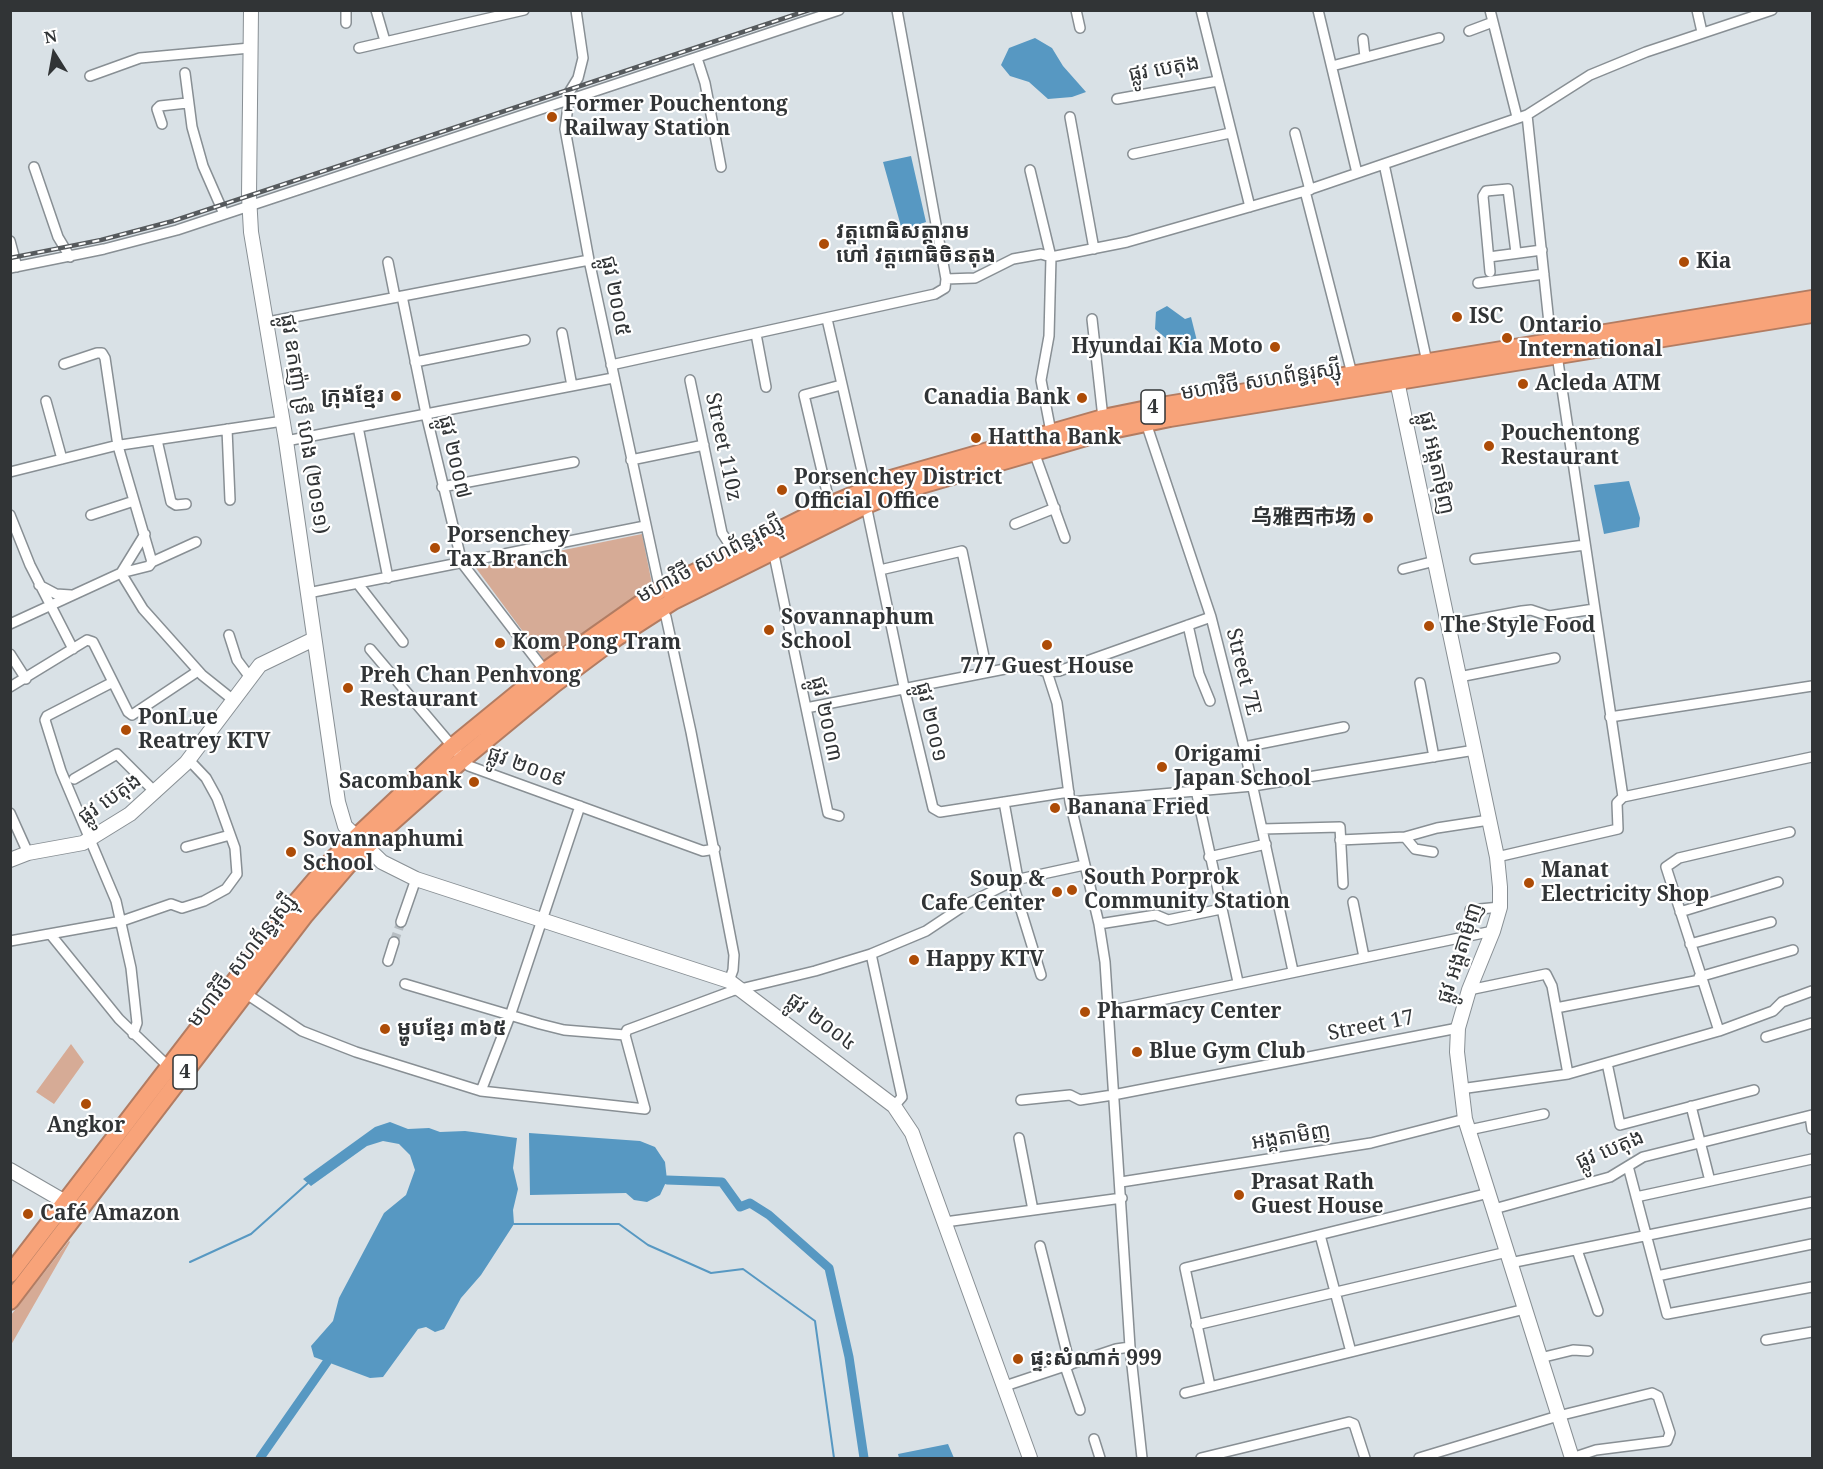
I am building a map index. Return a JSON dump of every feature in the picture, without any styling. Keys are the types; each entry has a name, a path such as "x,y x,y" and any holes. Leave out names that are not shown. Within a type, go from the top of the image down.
{"highway":[{"name":"មហាវិថី សហព័ន្ធរុស្ស៊ី","path":"10,1301 74,1208 175,1073 297,901 545,671 660,590 830,505 897,492 1034,452 1081,431 1103,418 1288,392 1397,381 1812,299"},
{"name":"មហាវិថី សហព័ន្ធរុស្ស៊ី","path":"458,753 661,609 773,550 866,497 894,478 1052,432 1146,423 1288,392 1352,374 1427,362 1554,349 1812,314"},
{"name":"មហាវិថី សហព័ន្ធរុស្ស៊ី","path":"175,1073 245,993 360,842"},
{"name":"មហាវិថី សហព័ន្ធរុស្ស៊ី","path":"10,1275 74,1208"}],"main road":[{"name":"ផ្លូវ ឧកញ៉ា ទ្រី ហេង (២០១១)","path":"251,10 249,206 286,441 338,802 345,826 360,842"},
{"name":"ផ្លូវ អង្តតាម៉ិញ","path":"1397,381 1497,857 1500,906 1493,931 1469,990 1458,1028 1457,1052 1461,1089 1467,1125 1572,1458"},
{"name":"ផ្លូវ បេតុង","path":"10,860 28,853 58,849 91,840 130,814 156,793 188,759 249,676 269,658 314,639"},
{"name":"ផ្លូវ ២០០៤","path":"360,842 382,862 416,879 541,918 735,985 894,1106 912,1132 1030,1458"},
{"path":"10,1170 74,1208"}],"street":[{"path":"346,10 346,23"},
{"path":"376,10 385,41"},
{"path":"359,48 524,10"},
{"name":"ផ្លូវ ២០០៥","path":"576,10 583,58 578,78 570,91 565,129 613,378 660,590"},
{"path":"10,241 14,268 177,230 840,10"},
{"path":"611,365 935,294 945,288 946,279 897,10"},
{"path":"1076,10 1080,28"},
{"path":"1201,10 1250,207"},
{"path":"1318,10 1357,173"},
{"path":"1490,10 1517,117"},
{"path":"1697,10 1702,32"},
{"path":"946,279 975,278 1013,259 1041,254 1051,257 1127,242 1307,190 1527,115 1590,75 1702,32 1772,10"},
{"path":"1469,31 1494,22"},
{"path":"1332,66 1439,38"},
{"path":"1363,39 1365,57"},
{"path":"90,76 140,58 250,48"},
{"path":"697,58 721,167"},
{"path":"185,73 187,103 203,166 225,214"},
{"name":"ផ្លូវ បេតុង","path":"1117,99 1218,81"},
{"path":"162,124 157,109 160,106 187,103"},
{"path":"1527,115 1554,349 1623,797"},
{"path":"1070,117 1094,249"},
{"path":"1133,154 1230,133"},
{"path":"1295,133 1352,374"},
{"path":"1384,164 1427,362"},
{"path":"34,166 58,237 70,256"},
{"path":"1030,170 1051,257 1049,336 1041,380 1052,432"},
{"path":"1490,272 1484,193 1506,188 1510,192 1515,253"},
{"path":"1489,257 1542,250"},
{"path":"268,322 589,260"},
{"name":"ផ្លូវ ២០០៧","path":"388,262 415,362 442,487 462,563 545,671"},
{"path":"1478,283 1544,274"},
{"name":"ផ្លូវ ២០០១","path":"826,319 866,497 904,687 932,806 940,812 1004,802"},
{"path":"1092,319 1103,418"},
{"path":"562,333 572,386"},
{"path":"756,334 766,387"},
{"path":"415,362 525,340"},
{"path":"64,364 97,353 102,353 105,358 118,446 152,562"},
{"path":"286,441 613,378"},
{"name":"Street 110z","path":"690,380 722,532 735,553"},
{"path":"830,505 804,395 841,385"},
{"path":"46,401 62,459"},
{"path":"10,472 118,446 283,421"},
{"name":"Street 7E","path":"1146,423 1211,618 1244,747 1293,971"},
{"path":"358,427 388,578"},
{"path":"227,429 230,500"},
{"path":"157,440 171,502 176,505 186,504"},
{"path":"631,460 704,445"},
{"path":"1034,452 1065,538"},
{"path":"442,487 574,462"},
{"path":"91,515 134,501"},
{"path":"1015,524 1055,508"},
{"path":"10,515 39,585 74,649"},
{"path":"308,593 645,526"},
{"path":"121,573 145,534"},
{"path":"10,624 121,573 149,566 152,562 196,542"},
{"path":"1475,559 1585,545"},
{"name":"ផ្លូវ ២០០៣","path":"773,550 828,813 839,816"},
{"path":"880,570 962,551 987,671"},
{"path":"1403,569 1435,561"},
{"path":"121,573 143,609 198,671 232,699"},
{"path":"358,584 404,642"},
{"path":"39,585 56,594 73,594"},
{"path":"661,609 666,617 715,849 734,956 735,985"},
{"path":"1448,625 1531,610 1549,616 1594,609"},
{"path":"806,708 1025,665 1047,672 1211,618"},
{"path":"1188,626 1199,674 1210,701"},
{"path":"229,635 237,660 249,676"},
{"path":"10,687 87,640 93,642 128,712 132,715 198,671"},
{"name":"ផ្លូវ ២០០៩","path":"370,649 469,766 704,851 715,849"},
{"path":"10,654 26,679"},
{"path":"1459,677 1555,658"},
{"path":"1047,672 1052,682 1061,722 1070,797 1099,924 1121,1182 1130,1347 1142,1458"},
{"path":"113,682 45,720 61,771 122,921 138,1023 133,1034"},
{"path":"1420,683 1434,757"},
{"path":"1610,717 1812,686"},
{"path":"1244,747 1344,727"},
{"path":"1041,975 1015,880 1004,802 1253,786 1474,750"},
{"path":"74,779 117,754 156,793"},
{"path":"1497,857 1618,829 1617,803 1623,797 1812,757"},
{"path":"10,941 122,921 171,904 182,908 204,902 226,889 237,874 235,848 217,798 206,778 188,759"},
{"path":"1196,790 1209,857 1239,982"},
{"path":"481,1091 510,1016 580,806"},
{"path":"10,813 28,853"},
{"path":"1340,840 1405,837 1437,828 1489,820"},
{"path":"1262,829 1340,827 1343,884"},
{"path":"1719,1031 1666,867 1671,862 1790,832"},
{"path":"186,847 230,835"},
{"path":"1405,837 1415,849 1433,852"},
{"path":"1209,857 1266,844"},
{"path":"245,993 302,1031 356,1052 481,1091 645,1109 625,1035 627,1030 735,985 815,971 871,954 926,931 965,905 1015,880 1084,866"},
{"path":"401,922 416,879"},
{"path":"1680,912 1778,882"},
{"path":"1353,902 1364,957"},
{"path":"1470,910 1500,906"},
{"path":"1099,924 1156,915 1168,920 1221,909"},
{"path":"1690,944 1772,922"},
{"path":"1108,1011 1493,931"},
{"path":"51,935 133,1034 175,1073"},
{"path":"388,961 394,942"},
{"path":"1556,1008 1700,978 1793,951"},
{"path":"871,954 902,1097 894,1106"},
{"path":"1469,990 1545,974 1552,986 1568,1074"},
{"path":"405,984 510,1016 564,1029 625,1035"},
{"path":"1461,1089 1568,1074 1719,1031 1773,1011 1782,1002 1812,991"},
{"path":"1766,1037 1812,1023"},
{"name":"Street 17","path":"1021,1100 1070,1095 1080,1100 1113,1095 1458,1028"},
{"path":"1607,1063 1620,1125 1754,1090"},
{"path":"1691,1106 1710,1181"},
{"name":"អង្គតាមិញ","path":"1121,1182 1544,1114"},
{"path":"1811,1116 1812,1129"},
{"name":"ផ្លូវ បេតុង","path":"1494,1209 1610,1177 1643,1157 1811,1116"},
{"path":"1019,1138 1033,1210"},
{"path":"1636,1197 1812,1159"},
{"path":"1628,1166 1665,1312 1671,1315 1812,1287"},
{"path":"1209,1386 1185,1268 1489,1193"},
{"path":"945,1222 1122,1198"},
{"path":"1196,1325 1509,1257 1577,1250 1812,1202"},
{"path":"1320,1235 1351,1352"},
{"path":"1657,1276 1812,1244"},
{"path":"1040,1245 1067,1365 1080,1410"},
{"path":"1577,1250 1598,1311"},
{"path":"1185,1393 1525,1309"},
{"path":"1766,1340 1812,1332"},
{"path":"1005,1386 1130,1347"},
{"path":"1540,1359 1573,1350 1587,1351"},
{"path":"1419,1458 1558,1416 1655,1394 1670,1433 1667,1441 1603,1449 1572,1458"},
{"path":"1201,1458 1229,1455 1349,1422 1354,1424 1365,1458"},
{"path":"1094,1439 1100,1458"}],"shaded area":[{"path":"642,534 652,584 544,660 476,568"},
{"path":"71,1044 84,1062 54,1104 36,1092"},
{"path":"70,1242 11,1345 11,1315"}],"water":[{"path":"1035,38 1052,48 1063,66 1086,92 1072,97 1048,99 1029,82 1010,76 1001,65 1009,48"},
{"path":"911,156 926,222 902,230 883,162"},
{"path":"1167,306 1185,319 1191,317 1197,341 1175,346 1155,329 1156,312"},
{"path":"1629,481 1640,518 1639,527 1604,534 1594,485"},
{"path":"390,1122 408,1129 429,1128 440,1132 465,1131 517,1138 513,1168 518,1189 513,1210 514,1224 481,1275 461,1298 444,1329 435,1332 426,1327 418,1329 383,1377 370,1378 314,1357 311,1346 333,1321 339,1298 384,1213 406,1195 415,1170 410,1155 399,1144 383,1141 367,1146 311,1186 303,1179 375,1127"},
{"path":"529,1133 640,1141 655,1147 665,1162 667,1180 660,1195 647,1202 634,1200 626,1193 530,1195"},
{"path":"948,1444 954,1458 899,1458 898,1454"}],"waterway":[{"path":"667,1180 722,1182 740,1207 750,1203 769,1215 829,1268 849,1357 864,1458"},
{"path":"190,1262 251,1234 308,1183"},
{"path":"514,1224 619,1224 648,1245 711,1273 743,1269 815,1321 834,1458"},
{"path":"260,1458 327,1362"}],"tunnel":[{"path":"394,942 401,922"}],"railway":[{"path":"10,258 101,240 173,221 809,10"}],"place":[{"name":"Former Pouchentong Railway Station","path":"552,117"},
{"name":"វត្តពោធិសត្តារាម ហៅ វត្តពោធិចិនតុង","path":"824,244"},
{"name":"Kia","path":"1684,262"},
{"name":"ISC","path":"1457,317"},
{"name":"Ontario International","path":"1507,338"},
{"name":"Hyundai Kia Moto","path":"1275,347"},
{"name":"Acleda ATM","path":"1523,384"},
{"name":"ក្រុងខ្មែរ","path":"396,396"},
{"name":"Canadia Bank","path":"1082,398"},
{"name":"Hattha Bank","path":"976,438"},
{"name":"Pouchentong Restaurant","path":"1489,446"},
{"name":"Porsenchey District Official Office","path":"782,490"},
{"name":"乌雅西市场","path":"1368,518"},
{"name":"Porsenchey Tax Branch","path":"435,548"},
{"name":"The Style Food","path":"1429,626"},
{"name":"Sovannaphum School","path":"769,630"},
{"name":"Kom Pong Tram","path":"500,643"},
{"name":"777 Guest House","path":"1047,645"},
{"name":"Preh Chan Penhvong Restaurant","path":"348,688"},
{"name":"PonLue Reatrey KTV","path":"126,730"},
{"name":"Origami Japan School","path":"1162,767"},
{"name":"Sacombank","path":"474,782"},
{"name":"Banana Fried","path":"1055,808"},
{"name":"Sovannaphumi School","path":"291,852"},
{"name":"Manat Electricity Shop","path":"1529,883"},
{"name":"South Porprok Community Station","path":"1072,890"},
{"name":"Soup & Cafe Center","path":"1057,892"},
{"name":"Happy KTV","path":"914,960"},
{"name":"Pharmacy Center","path":"1085,1012"},
{"name":"ម្ហូបខ្មែរ ៣៦៥","path":"385,1029"},
{"name":"Blue Gym Club","path":"1137,1052"},
{"name":"Angkor","path":"86,1104"},
{"name":"Prasat Rath Guest House","path":"1239,1195"},
{"name":"Café Amazon","path":"28,1214"},
{"name":"ផ្ទះសំណាក់ 999","path":"1018,1359"}]}
